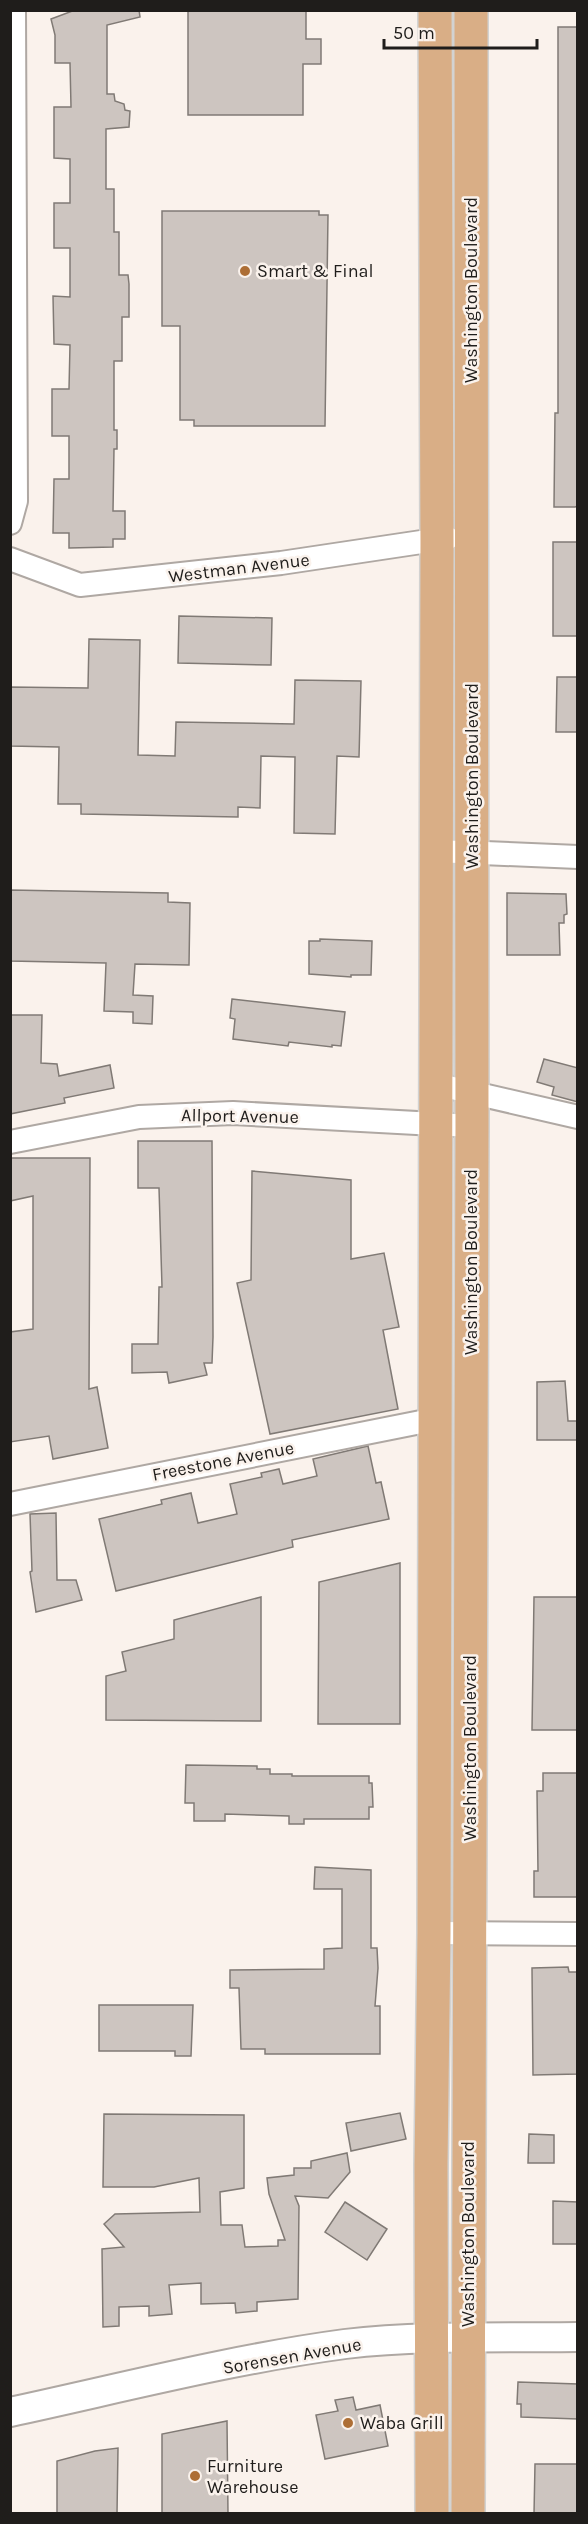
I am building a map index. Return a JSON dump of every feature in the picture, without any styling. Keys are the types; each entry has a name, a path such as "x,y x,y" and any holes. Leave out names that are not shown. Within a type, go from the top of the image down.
{"main road":[{"name":"Washington Boulevard","path":"432,2514 436,1419 435,10"},
{"name":"Washington Boulevard","path":"468,2514 472,1126 471,10"},
{"path":"435,161 454,196 454,306 470,349"}],"street":[{"path":"10,523 16,501 14,10"},
{"name":"Westman Avenue","path":"10,559 80,585 182,575 437,542 470,532"},
{"path":"436,851 578,857"},
{"path":"435,1084 578,1117"},
{"name":"Allport Avenue","path":"10,1143 139,1117 233,1113 472,1126"},
{"name":"Freestone Avenue","path":"10,1503 436,1419"},
{"path":"434,1933 578,1935"},
{"name":"Sorensen Avenue","path":"10,2412 290,2353 346,2344 431,2338 578,2337"}],"building":[{"path":"75,10 139,10 140,17 107,25 107,94 114,94 115,101 124,104 125,110 130,111 129,127 106,129 106,189 114,189 114,232 119,232 119,275 128,275 129,284 129,317 122,317 122,361 114,361 114,430 117,430 117,449 114,449 113,511 125,511 125,539 113,539 113,547 69,548 69,533 53,533 54,479 69,479 69,436 52,436 52,389 69,389 70,345 54,344 53,296 70,297 70,248 54,248 54,203 70,203 70,159 54,158 54,107 71,107 70,63 55,63 55,35 51,19"},
{"path":"188,10 306,10 306,39 321,39 321,64 303,64 303,115 188,115"},
{"path":"558,27 578,27 578,506 575,507 554,507 555,413 558,413"},
{"name":"Smart & Final","path":"162,211 319,211 319,215 328,215 325,426 194,426 194,420 180,420 180,326 162,326"},
{"path":"553,542 578,542 578,636 553,636"},
{"path":"179,616 272,618 271,665 178,663"},
{"path":"89,639 140,640 138,755 175,756 176,722 294,724 295,680 361,681 359,757 337,756 335,834 294,833 295,757 261,756 260,808 238,807 238,817 81,814 81,804 58,804 59,747 10,746 10,687 88,688"},
{"path":"557,677 578,677 578,732 556,732"},
{"path":"10,890 168,893 168,902 190,903 189,965 135,964 133,995 153,996 152,1024 133,1023 133,1012 104,1011 106,963 10,961"},
{"path":"507,893 566,894 567,914 564,915 564,923 559,923 560,955 507,955"},
{"path":"320,939 372,941 371,975 351,975 351,977 309,974 309,941 320,941"},
{"path":"232,999 345,1012 341,1046 289,1042 288,1046 233,1039 235,1019 230,1018"},
{"path":"10,1015 42,1015 41,1063 57,1064 59,1076 110,1065 114,1088 64,1098 65,1103 10,1114"},
{"path":"544,1059 578,1068 578,1102 552,1095 554,1087 537,1082"},
{"path":"138,1141 212,1141 212,1363 204,1363 207,1375 169,1383 167,1372 132,1373 132,1344 158,1344 159,1287 162,1287 159,1188 138,1188"},
{"path":"10,1158 90,1158 89,1389 97,1387 108,1448 53,1459 49,1436 10,1442 10,1332 33,1329 33,1196 10,1201"},
{"path":"252,1171 351,1180 351,1259 384,1253 399,1327 383,1330 398,1409 270,1434 237,1283 251,1280"},
{"path":"565,1381 568,1421 578,1421 578,1440 537,1440 537,1382"},
{"path":"368,1446 376,1483 381,1482 389,1519 292,1540 293,1547 116,1591 99,1519 162,1504 161,1500 191,1493 198,1523 237,1514 230,1484 262,1477 261,1473 279,1469 283,1484 317,1476 313,1459"},
{"path":"56,1513 57,1580 76,1580 82,1600 36,1612 30,1572 32,1571 30,1514"},
{"path":"400,1563 400,1724 318,1724 319,1582"},
{"path":"261,1597 261,1721 106,1720 106,1676 126,1671 122,1652 174,1639 174,1620"},
{"path":"534,1597 578,1597 578,1730 532,1730"},
{"path":"186,1765 257,1766 257,1769 270,1769 270,1774 292,1774 292,1776 369,1776 369,1783 372,1783 373,1807 369,1807 369,1819 304,1819 304,1824 289,1824 289,1816 225,1814 225,1821 194,1821 194,1803 185,1803"},
{"path":"543,1773 578,1773 578,1897 534,1897 534,1871 538,1871 537,1791 543,1791"},
{"path":"315,1867 371,1870 371,1948 377,1948 375,2006 380,2006 380,2054 265,2054 265,2049 241,2049 239,1988 230,1988 230,1970 324,1969 324,1949 342,1948 342,1889 314,1889"},
{"path":"568,1967 569,1972 578,1972 578,2074 533,2075 532,1968"},
{"path":"99,2005 193,2005 191,2056 175,2056 175,2051 99,2051"},
{"path":"400,2113 406,2139 351,2151 346,2123"},
{"path":"104,2114 244,2115 244,2188 220,2192 221,2225 242,2225 245,2247 278,2246 278,2240 285,2240 269,2194 267,2178 294,2175 294,2168 311,2168 311,2161 347,2153 350,2172 328,2198 295,2196 299,2206 298,2299 257,2302 257,2311 236,2313 235,2303 201,2304 201,2283 169,2285 172,2314 149,2316 149,2306 119,2307 119,2326 103,2327 102,2249 124,2247 104,2224 115,2214 200,2212 199,2178 154,2187 103,2187"},
{"path":"529,2134 554,2135 554,2163 528,2163"},
{"path":"553,2201 578,2202 578,2244 553,2244"},
{"path":"345,2202 387,2229 367,2260 325,2232"},
{"path":"518,2382 578,2384 578,2419 521,2417 521,2404 517,2404"},
{"name":"Waba Grill","path":"353,2397 356,2410 380,2405 388,2446 325,2459 316,2415 338,2411 335,2400"},
{"name":"Furniture Warehouse","path":"227,2421 228,2514 162,2514 162,2434"},
{"path":"118,2448 117,2514 57,2514 57,2461 95,2451"},
{"path":"535,2464 578,2464 578,2514 534,2514"}],"place":[{"name":"Smart & Final","path":"245,271"},
{"name":"Waba Grill","path":"348,2423"},
{"name":"Furniture Warehouse","path":"195,2476"}]}
